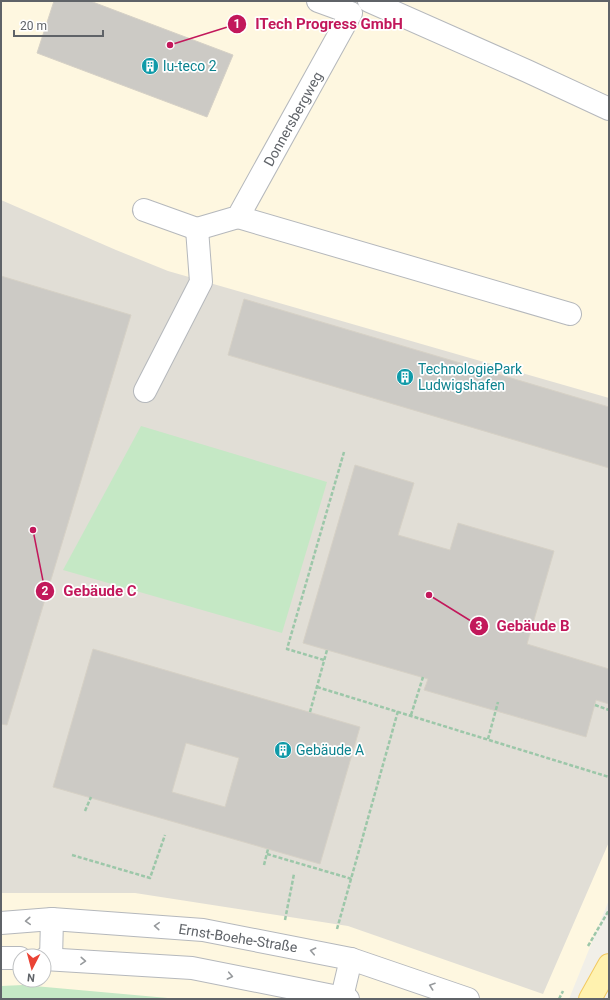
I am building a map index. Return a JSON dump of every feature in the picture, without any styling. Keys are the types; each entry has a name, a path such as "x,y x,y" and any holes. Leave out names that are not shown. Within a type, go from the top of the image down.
{"main road":[{"path":"590,999 609,965"}],"street":[{"name":"Donnersbergweg","path":"238,217 354,7 318,1"},
{"path":"369,1 609,109"},
{"path":"144,210 197,229 238,217 570,314"},
{"path":"145,391 201,282 197,229"},
{"path":"48,948 52,919"},
{"name":"Ernst-Boehe-Straße","path":"1,923 52,919 203,930 351,959 468,999"},
{"path":"1,958 12,958"},
{"path":"52,959 192,968 344,998 351,959"}],"path":[{"path":"324,660 288,649 344,452"},
{"path":"310,712 327,650"},
{"path":"411,715 424,678"},
{"path":"317,687 609,777"},
{"path":"488,739 498,702"},
{"path":"595,705 609,710"},
{"path":"330,954 398,712"},
{"path":"85,811 91,797"},
{"path":"72,855 150,878 165,835"},
{"path":"264,865 268,849"},
{"path":"267,854 352,879"},
{"path":"289,898 294,874"}],"shaded area":[{"path":"1,1 609,1 609,900 569,999 1,999"},
{"path":"1,200 168,271 609,398 609,842 543,994 348,926 135,893 1,893"}],"green space":[{"path":"141,426 327,482 282,633 63,570"},
{"path":"1,986 12,986 12,988 52,988 179,999 1,999"}],"building":[{"name":"lu-teco 2","path":"54,1 90,1 233,55 207,117 37,53"},
{"path":"1,276 131,315 7,725 1,724"},
{"name":"TechnologiePark Ludwigshafen","path":"244,299 609,407 609,468 228,355"},
{"path":"355,465 414,483 398,535 450,550 458,523 554,551 527,644 609,669 609,704 596,700 586,737 424,690 428,679 303,643"},
{"name":"Gebäude A","path":"93,649 360,727 320,864 53,787","holes":["186,743 239,758 225,807 172,792"]}],"place":[{"name":"ITech Progress GmbH","path":"170,45"},
{"name":"lu-teco 2","path":"150,66"},
{"name":"TechnologiePark Ludwigshafen","path":"405,377"},
{"name":"Gebäude C","path":"33,530"},
{"name":"Gebäude B","path":"429,595"},
{"name":"Gebäude A","path":"283,750"}]}
